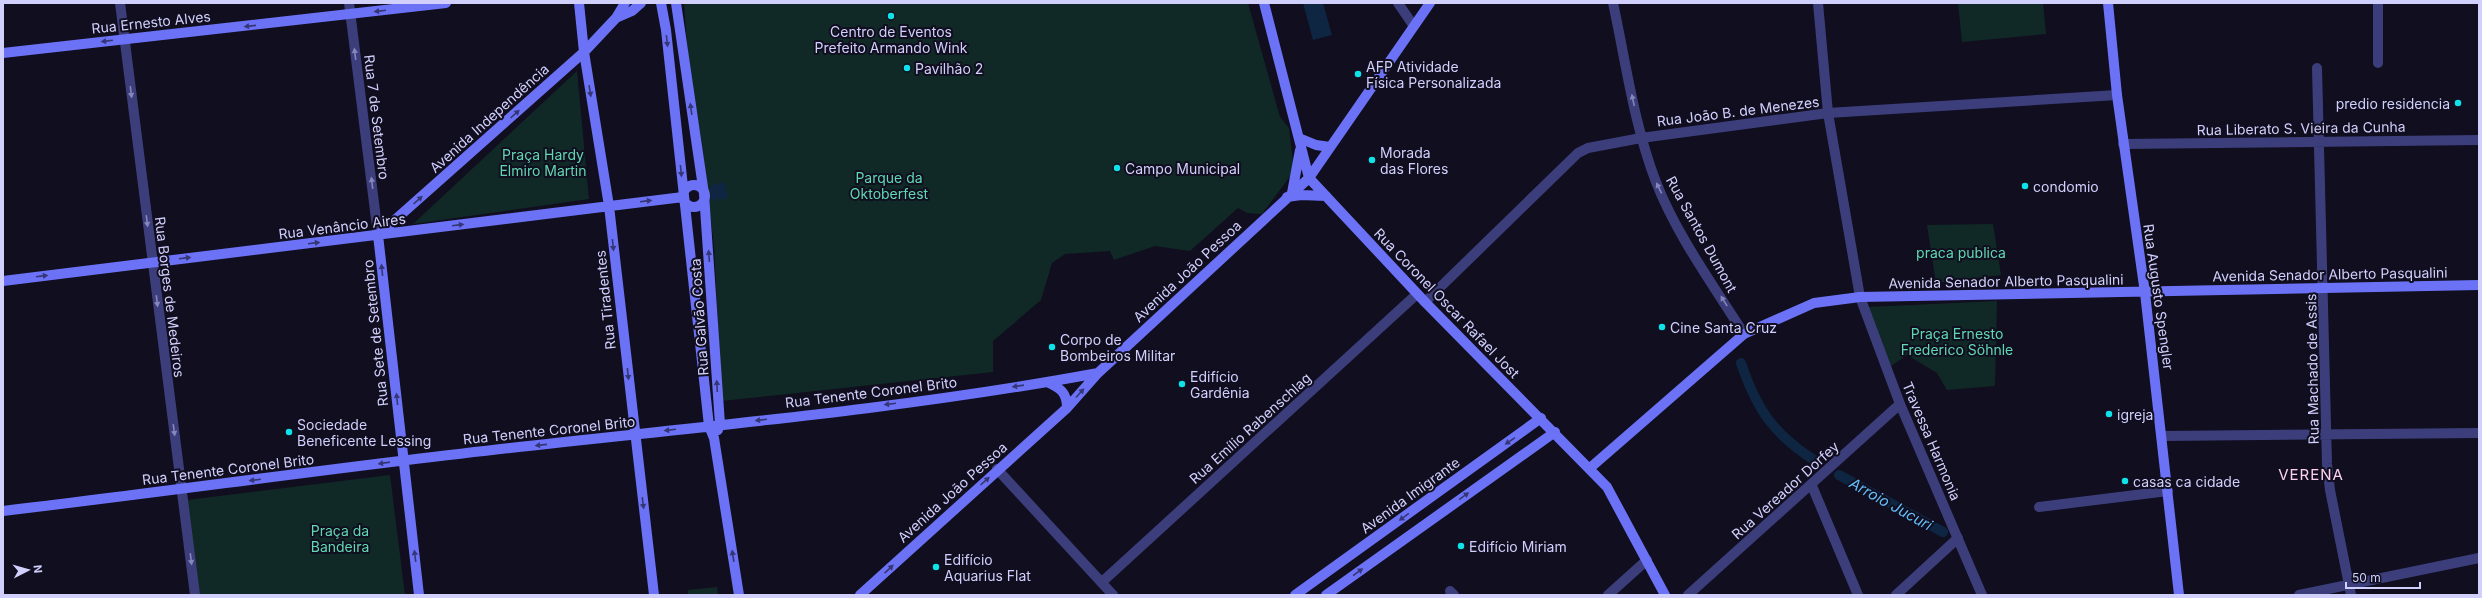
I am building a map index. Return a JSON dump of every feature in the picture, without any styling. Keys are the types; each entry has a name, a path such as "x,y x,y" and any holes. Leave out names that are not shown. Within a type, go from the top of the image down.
{"street":[{"name":"Rua Borges de Medeiros","path":"120,3 195,595"},
{"name":"Rua 7 de Setembro","path":"349,3 378,235"},
{"name":"Rua Ernesto Alves","path":"3,53 446,3"},
{"name":"Rua Tiradentes","path":"579,3 584,52 609,206 654,595"},
{"name":"Avenida Independência","path":"378,235 584,52 616,18 625,3"},
{"name":"Avenida Independência","path":"616,18 632,11 641,3"},
{"name":"Rua Galvão Costa","path":"661,3 666,30 709,426 714,438 739,595"},
{"name":"Rua Galvão Costa","path":"676,3 704,194 720,424 714,438"},
{"path":"1264,3 1309,178"},
{"path":"1398,3 1413,25"},
{"name":"Avenida João Pessoa","path":"860,595 997,469 1067,408 1098,373 1309,178 1413,25 1430,3"},
{"name":"Rua Santos Dumont","path":"1613,3 1641,138 1657,184 1697,259 1744,334"},
{"name":"Travessa Harmonia","path":"1818,3 1828,114 1860,297 1900,404 1982,595"},
{"name":"Rua Augusto Spengler","path":"2108,3 2123,144 2145,293 2179,595"},
{"path":"2378,3 2378,63"},
{"name":"Rua Machado de Assis","path":"2317,68 2321,142 2327,436 2330,490 2351,595"},
{"name":"Rua João B. de Menezes","path":"1425,302 1578,153 1588,148 1641,138 1828,114 2117,95"},
{"name":"Rua Liberato S. Vieira da Cunha","path":"2123,144 2479,140"},
{"path":"1300,141 1316,146 1330,147"},
{"path":"1300,141 1290,195 1326,196"},
{"name":"Rua Coronel Oscar Rafael Jost","path":"1309,178 1417,294 1555,432 1607,487 1666,595"},
{"path":"693,184 697,185 704,194 703,203 696,208 686,204 683,197 685,189 693,184"},
{"name":"Rua Venâncio Aires","path":"3,281 683,197"},
{"name":"Rua Sete de Setembro","path":"378,235 419,595"},
{"name":"Avenida Senador Alberto Pasqualini","path":"1590,468 1744,334 1814,303 1860,297 2145,293 2324,287 2479,285"},
{"name":"Rua Emílio Rabenschlag","path":"1102,582 1417,294"},
{"name":"Rua Tenente Coronel Brito","path":"3,511 182,490 404,460 709,426 1047,382 1098,373"},
{"path":"1047,382 1062,389 1067,399 1067,408"},
{"name":"Rua Vereador Dorfey","path":"1688,595 1812,486 1900,404"},
{"name":"Avenida Imigrante","path":"1295,595 1541,418"},
{"path":"1326,595 1555,432"},
{"path":"2162,436 2327,436 2479,433"},
{"path":"1494,452 1506,466"},
{"path":"997,469 1113,595"},
{"path":"1812,486 1858,595"},
{"path":"2040,508 2168,491"},
{"path":"1896,595 1958,538"},
{"path":"2299,595 2479,558"},
{"path":"1608,595 1647,560"}],"green space":[{"name":"Parque da Oktoberfest","path":"684,3 1248,3 1280,117 1289,128 1294,171 1262,214 1247,213 1238,208 1190,251 1155,246 1114,260 1110,251 1065,254 1052,263 1041,300 993,341 993,372 722,401 714,246 702,143 689,71"},
{"path":"1958,3 2043,3 2046,34 1962,42"},
{"name":"Praça Hardy Elmiro Martin","path":"577,71 589,199 413,224"},
{"name":"praca publica","path":"1993,224 2001,275 1936,283 1927,225"},
{"name":"Praça Ernesto Frederico Söhnle","path":"1997,301 1995,386 1947,390 1937,373 1907,355 1891,366 1868,307"},
{"name":"Praça da Bandeira","path":"390,475 405,595 199,595 187,500"},
{"path":"717,587 718,595 688,595 688,590"}],"water":[{"path":"1303,3 1323,3 1332,35 1313,40"},
{"path":"716,182 716,185 722,182 727,186 725,189 728,195 724,200 718,198 718,201 715,201 710,197 709,194 712,193 709,188"}],"waterway":[{"name":"Arroio Jucuri","path":"1741,363 1753,394 1768,420 1789,441 1817,462"},
{"name":"Arroio Jucuri","path":"1839,475 1943,532"}],"place":[{"name":"Centro de Eventos Prefeito Armando Wink","path":"891,16"},
{"name":"Pavilhão 2","path":"907,68"},
{"name":"AFP Atividade Física Personalizada","path":"1358,74"},
{"name":"predio residencia","path":"2458,103"},
{"name":"Morada das Flores","path":"1372,160"},
{"name":"Campo Municipal","path":"1117,168"},
{"name":"condomio","path":"2025,186"},
{"name":"Cine Santa Cruz","path":"1662,327"},
{"name":"Corpo de Bombeiros Militar","path":"1052,347"},
{"name":"Edifício Gardênia","path":"1182,384"},
{"name":"igreja","path":"2109,414"},
{"name":"Sociedade Beneficente Lessing","path":"289,432"},
{"name":"casas ca cidade","path":"2125,481"},
{"name":"Edifício Miriam","path":"1461,546"},
{"name":"Edifício Aquarius Flat","path":"936,567"}],"district":[{"name":"VERENA","path":"2311,474"}]}
